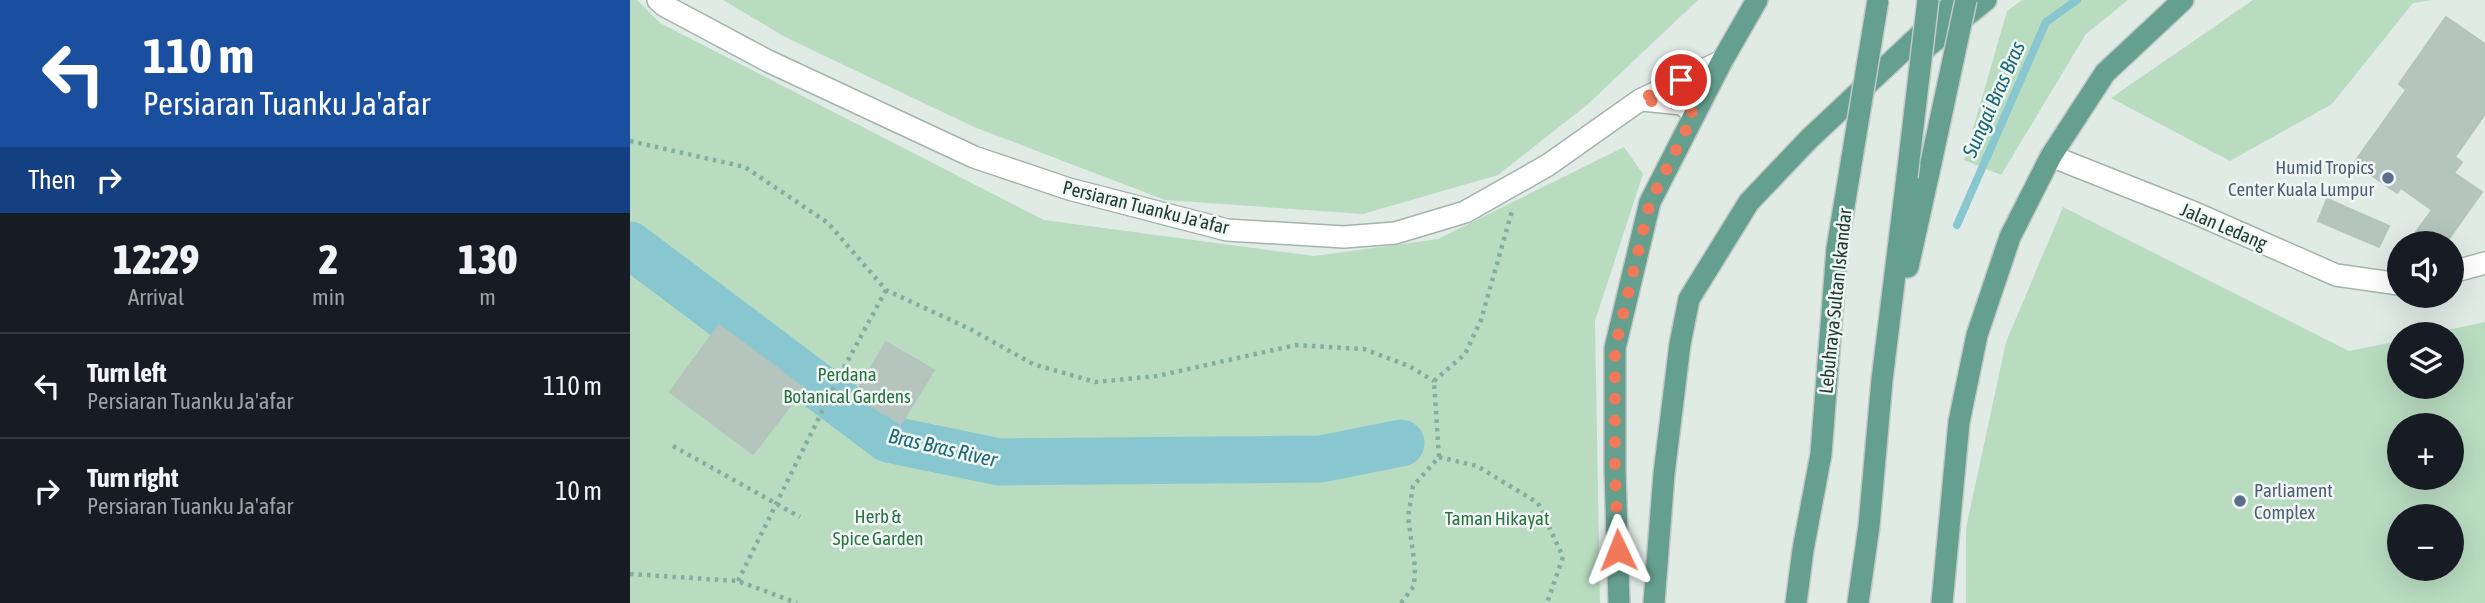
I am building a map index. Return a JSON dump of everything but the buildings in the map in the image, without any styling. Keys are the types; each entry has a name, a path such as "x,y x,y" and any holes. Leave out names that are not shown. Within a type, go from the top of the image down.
{"main road":[{"path":"1619,603 1615,348 1650,202 1722,61 1757,0"},
{"name":"Lebuhraya Sultan Iskandar","path":"1796,603 1821,454 1837,249 1878,0"},
{"path":"1858,603 1928,0"},
{"path":"1654,603 1664,474 1680,344 1689,299 1749,202 1809,139 1957,0"},
{"path":"1882,380 1966,0"},
{"path":"1809,139 1986,0"},
{"path":"1942,603 1959,422 1977,335 2010,237 2051,156 2105,73 2183,0"},
{"path":"1664,474 1667,603"},
{"path":"1869,526 1874,603"}],"street":[{"name":"Persiaran Tuanku Ja'afar","path":"658,0 768,61 974,157 1069,189 1227,230 1345,237 1395,233 1465,212 1519,183 1640,100 1722,61"},
{"path":"1640,100 1682,104 1694,114"},
{"name":"Jalan Ledang","path":"2051,156 2195,213 2336,275 2387,282"},
{"path":"2464,269 2485,263"}],"path":[{"path":"630,141 746,167 828,223 886,290 970,329 1033,364 1095,382 1157,376 1296,345 1364,349 1409,366 1434,381"},
{"path":"1434,381 1465,354 1481,320 1519,183"},
{"path":"738,581 840,375 886,290"},
{"path":"1401,603 1414,586 1415,567 1408,517 1413,486 1439,457 1434,381"},
{"path":"673,446 800,517"},
{"path":"1439,457 1477,466 1538,503 1563,557 1547,603"},
{"path":"630,574 738,581 797,603"}],"green space":[{"name":"Perdana Botanical Gardens","path":"630,0 637,0 660,23 1044,220 1314,256 1438,239 1624,147 1643,174 1595,321 1600,603 630,603"},
{"path":"723,0 1698,0 1587,105 1498,175 1363,214 1165,200 974,127 785,37"},
{"path":"2022,0 2128,0 2086,34 2001,175 1964,160 2007,11"},
{"path":"2253,0 2432,0 2413,3 2332,104 2230,161 2111,98"},
{"path":"2063,207 2349,351 2387,343 2387,399 2464,399 2464,326 2485,322 2485,603 1966,603 1966,528 2006,342"}],"waterway":[{"name":"Sungai Bras Bras","path":"1957,225 2046,22 2077,0"},
{"name":"Bras Bras River","path":"630,245 888,439 999,462 1321,459 1401,443"}],"place":[{"name":"Humid Tropics Center Kuala Lumpur","path":"2388,178"},
{"name":"Parliament Complex","path":"2240,501"}],"route":[{"path":"1618,550 1615,348 1650,202 1694,114 1682,104 1640,100 1681,80"}],"park label":[{"name":"Taman Hikayat","path":"1497,518"},
{"name":"Herb & Spice Garden","path":"878,527"}]}
